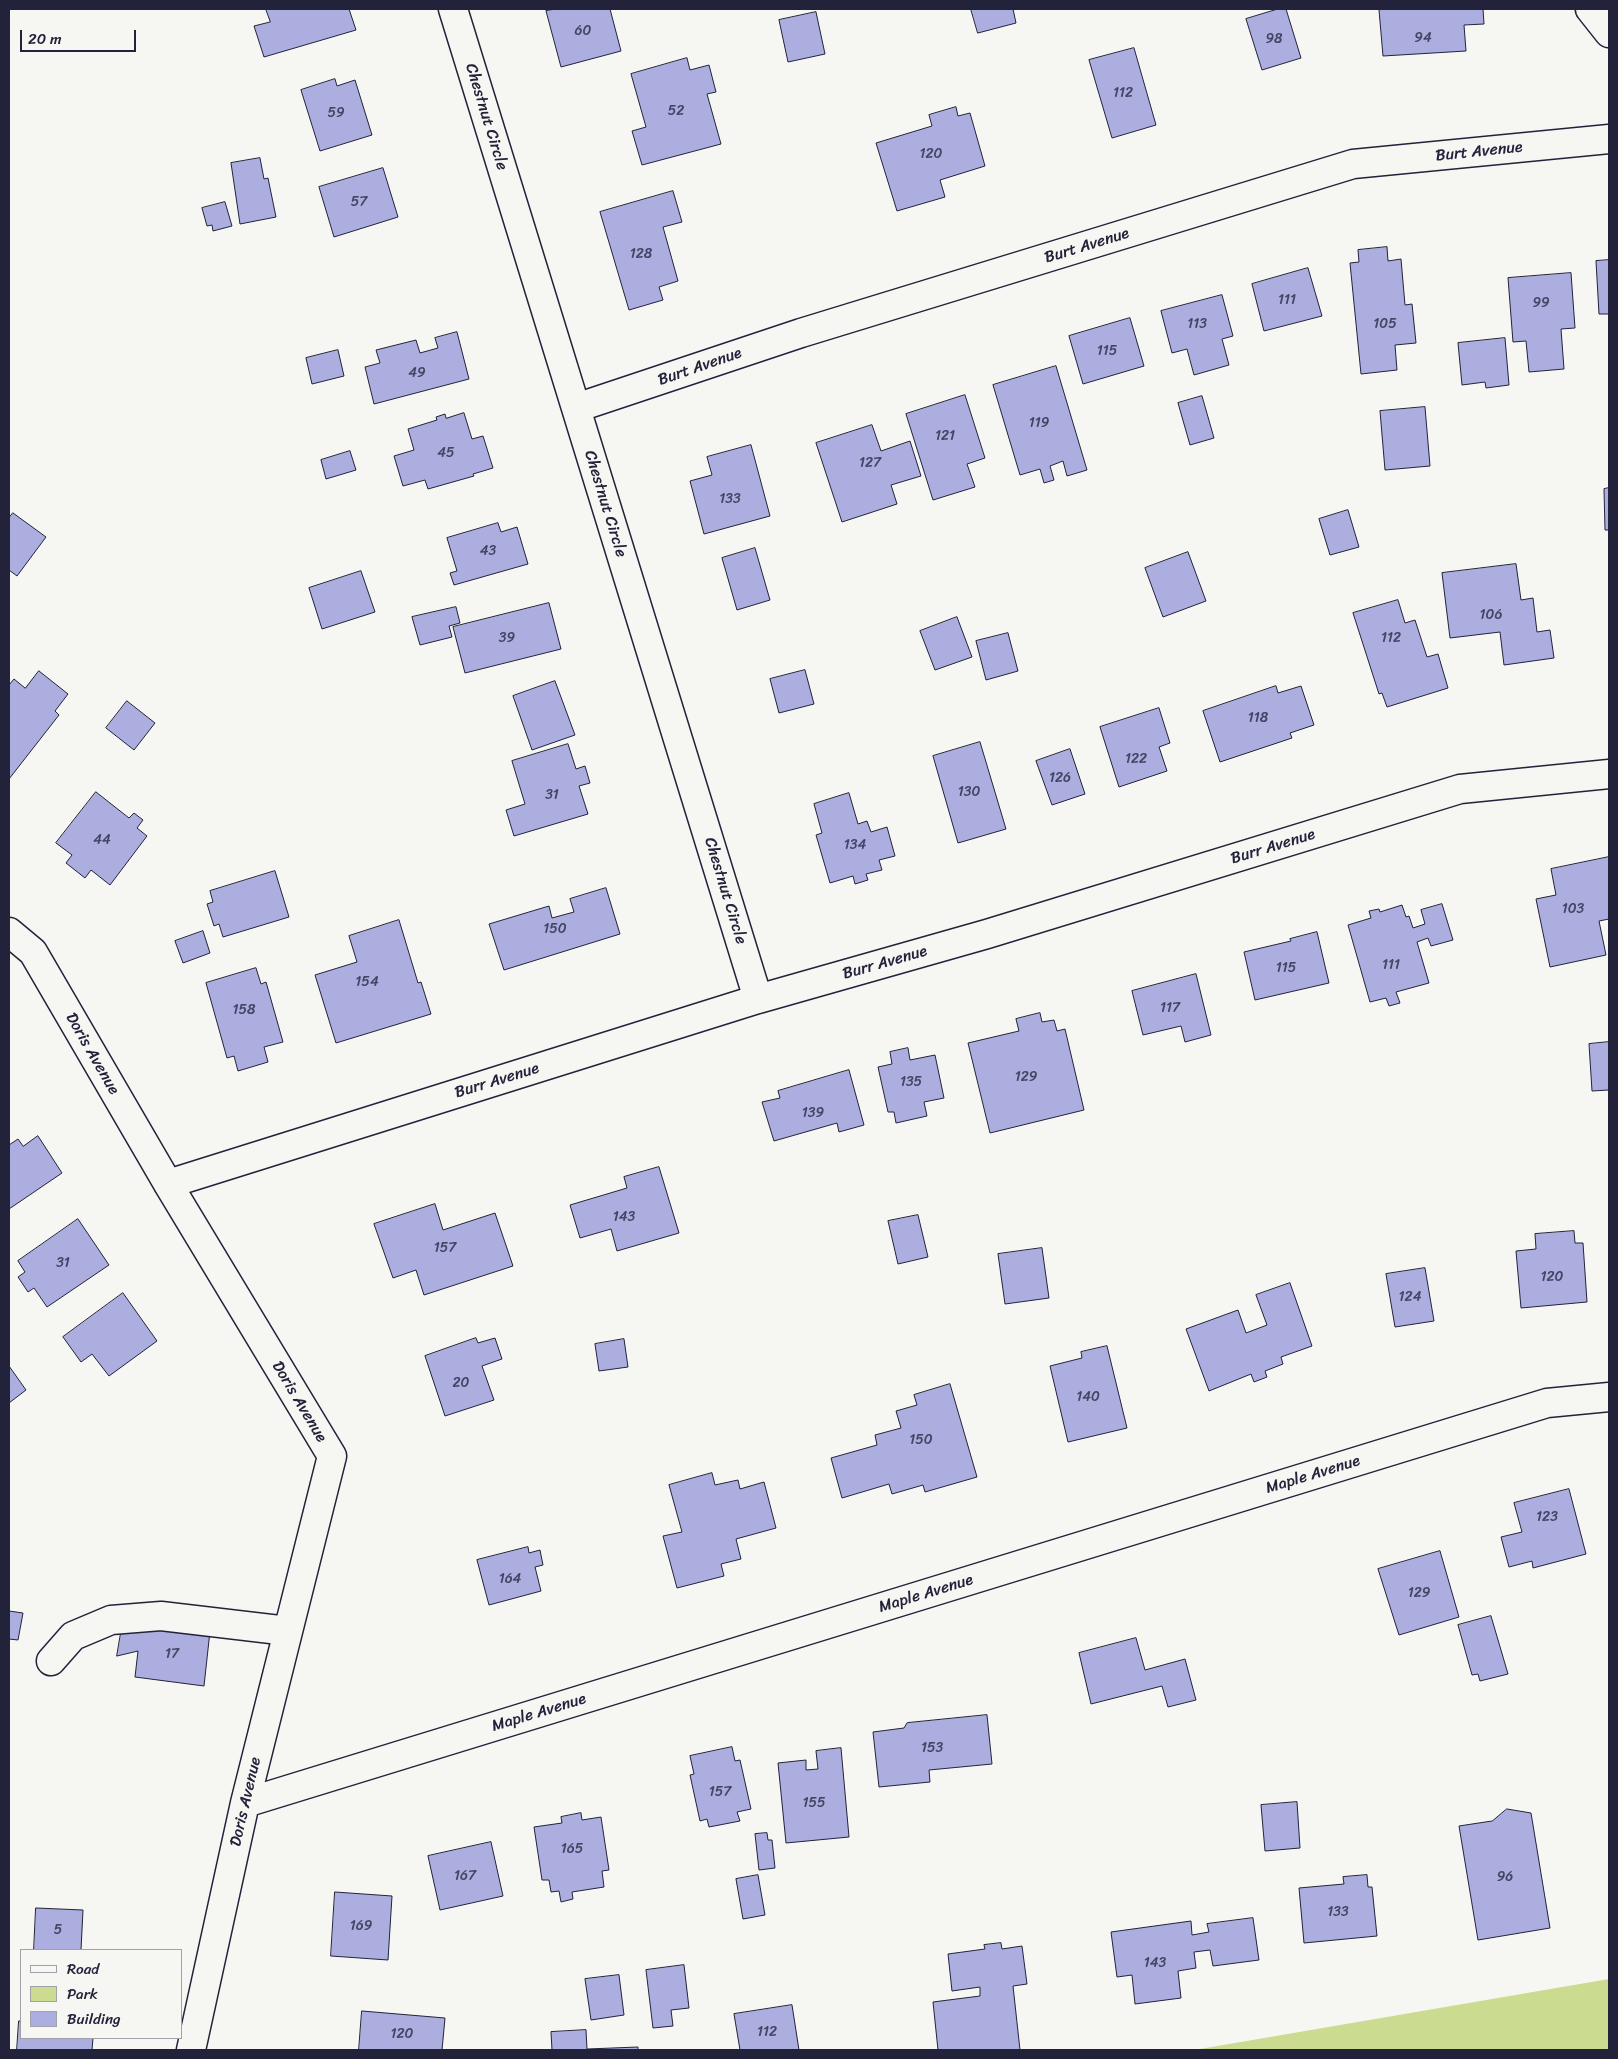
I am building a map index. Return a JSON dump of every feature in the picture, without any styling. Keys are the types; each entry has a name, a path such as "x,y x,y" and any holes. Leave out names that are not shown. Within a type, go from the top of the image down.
{"street":[{"name":"Chestnut Circle","path":"453,9 758,999"},
{"path":"1590,9 1609,33"},
{"name":"Burt Avenue","path":"576,408 801,333 1353,164 1609,139"},
{"name":"Burr Avenue","path":"168,1184 758,999 986,934 1460,790 1609,774"},
{"name":"Doris Avenue","path":"9,932 33,952 168,1184 332,1456 245,1803 190,2050"},
{"name":"Maple Avenue","path":"245,1803 1547,1403 1609,1397"},
{"path":"51,1660 73,1636 111,1620 162,1616 288,1631"}],"green space":[{"path":"1609,1979 1609,2050 1194,2050"}],"building":[{"path":"266,9 349,9 356,30 264,57 254,26 270,22"},
{"path":"556,9 610,9 621,51 561,67 546,11"},
{"path":"971,9 1013,9 1016,23 978,33"},
{"path":"1278,9 1286,9 1301,58 1262,70 1246,19"},
{"path":"1483,9 1484,24 1464,25 1466,51 1383,56 1379,10"},
{"path":"816,12 825,54 788,62 779,20"},
{"path":"1134,48 1156,125 1112,138 1089,60"},
{"path":"687,58 690,70 709,65 716,92 707,94 721,144 642,165 632,131 646,127 631,74"},
{"path":"335,79 337,86 355,80 372,135 320,151 301,90"},
{"path":"956,107 958,116 970,113 985,166 940,180 945,197 897,211 876,143 932,126 929,115"},
{"path":"260,158 264,179 268,178 276,217 240,224 231,163"},
{"path":"383,168 398,217 334,237 319,187"},
{"path":"673,191 682,222 663,227 678,281 659,287 663,300 629,310 600,212"},
{"path":"225,202 232,226 213,231 212,225 207,226 202,208"},
{"path":"1387,247 1388,261 1401,259 1405,305 1412,304 1416,343 1395,345 1397,370 1361,374 1350,263 1359,262 1358,250"},
{"path":"1609,260 1609,314 1599,314 1596,261"},
{"path":"1308,268 1322,316 1264,331 1252,284"},
{"path":"1571,273 1575,328 1561,329 1564,369 1529,372 1526,341 1513,342 1508,278"},
{"path":"1222,295 1233,336 1222,339 1229,365 1194,375 1187,349 1172,353 1161,311"},
{"path":"1130,318 1144,366 1083,384 1069,336"},
{"path":"457,332 469,379 374,404 365,367 380,363 376,350 416,340 420,353 438,348 435,338"},
{"path":"1505,338 1509,385 1486,388 1485,382 1462,385 1458,343"},
{"path":"338,350 344,376 312,384 306,358"},
{"path":"1056,366 1087,470 1067,476 1063,461 1050,466 1054,480 1044,483 1040,469 1020,475 993,385"},
{"path":"965,395 985,458 967,464 975,487 933,500 906,414"},
{"path":"1202,396 1214,438 1190,445 1178,403"},
{"path":"1425,407 1430,466 1385,470 1380,411"},
{"path":"464,413 472,439 483,436 493,468 473,474 474,476 428,489 425,480 403,486 394,456 414,450 408,429 437,420 436,417 445,414 446,418"},
{"path":"872,425 881,451 910,441 921,476 891,485 897,504 842,522 816,443"},
{"path":"751,445 770,516 704,534 690,481 712,475 707,457"},
{"path":"350,451 356,470 326,479 321,460"},
{"path":"1609,488 1609,530 1605,530 1604,489"},
{"path":"1348,510 1359,547 1330,555 1319,519"},
{"path":"13,513 46,537 17,576 9,570 9,518"},
{"path":"498,523 501,532 517,527 528,564 454,585 450,573 457,571 447,538"},
{"path":"755,548 770,600 737,610 722,558"},
{"path":"1188,552 1206,601 1163,617 1145,568"},
{"path":"1516,564 1521,600 1533,598 1537,632 1550,630 1554,658 1504,665 1500,632 1450,638 1442,573"},
{"path":"361,571 375,612 322,629 309,588"},
{"path":"1398,600 1405,623 1415,620 1427,657 1438,654 1448,688 1387,707 1382,693 1379,694 1353,613"},
{"path":"549,603 561,649 465,673 453,627"},
{"path":"456,607 460,623 449,626 452,637 420,645 412,617"},
{"path":"957,617 972,657 935,670 920,631"},
{"path":"1008,633 1018,671 986,680 976,641"},
{"path":"805,670 814,704 779,713 770,679"},
{"path":"39,671 68,694 55,711 59,715 9,779 9,685 14,679 25,688"},
{"path":"555,681 575,735 532,750 513,696"},
{"path":"1276,686 1278,693 1301,686 1314,725 1290,733 1292,738 1220,762 1203,711"},
{"path":"127,701 155,723 134,750 106,728"},
{"path":"1159,708 1170,743 1159,747 1167,771 1119,787 1100,727"},
{"path":"980,742 1006,829 958,843 933,756"},
{"path":"568,744 576,769 585,766 590,783 579,786 588,814 514,836 506,810 525,804 512,761"},
{"path":"1070,749 1085,794 1052,805 1036,761"},
{"path":"96,792 129,818 134,813 143,820 137,828 147,836 110,885 91,870 85,878 66,863 72,855 56,843"},
{"path":"849,793 858,824 867,821 871,832 887,827 895,856 879,860 882,870 866,874 868,880 855,884 853,876 830,883 816,835 822,833 814,804"},
{"path":"1609,857 1609,919 1599,921 1606,955 1550,967 1536,899 1556,895 1551,869"},
{"path":"275,871 289,917 223,937 219,924 214,926 207,904 213,902 210,891"},
{"path":"606,888 620,934 504,970 489,924 549,906 552,918 574,912 570,899"},
{"path":"1442,904 1453,940 1431,946 1428,938 1417,942 1429,983 1396,992 1400,1003 1389,1006 1386,998 1370,1002 1348,925 1371,918 1369,911 1379,909 1380,912 1402,905 1406,917 1409,916 1413,928 1425,924 1421,910"},
{"path":"399,920 418,983 421,982 431,1014 336,1043 315,975 357,962 349,936"},
{"path":"203,931 210,953 183,963 175,941"},
{"path":"1317,932 1329,983 1255,1000 1244,952 1291,941 1290,939"},
{"path":"256,968 261,984 266,982 283,1042 264,1047 268,1062 238,1071 234,1056 227,1058 206,983"},
{"path":"1196,974 1211,1035 1185,1042 1181,1026 1143,1035 1132,991"},
{"path":"1040,1013 1042,1022 1054,1020 1057,1031 1065,1029 1084,1110 990,1133 968,1043 1019,1031 1016,1019"},
{"path":"1609,1042 1609,1090 1592,1091 1589,1044"},
{"path":"908,1048 910,1060 935,1055 944,1098 924,1102 927,1116 896,1123 894,1112 888,1112 878,1067 892,1064 890,1052"},
{"path":"849,1070 864,1125 839,1132 837,1123 774,1141 762,1102 780,1098 778,1091"},
{"path":"38,1136 62,1173 9,1209 9,1145 18,1139 23,1146"},
{"path":"659,1167 679,1233 617,1251 611,1229 580,1238 570,1205 627,1188 624,1177"},
{"path":"435,1204 443,1230 495,1213 513,1266 424,1295 416,1270 393,1278 374,1224"},
{"path":"918,1215 928,1257 898,1264 888,1221"},
{"path":"78,1219 109,1265 47,1307 34,1288 28,1292 18,1277 25,1272 18,1261"},
{"path":"1574,1231 1575,1243 1583,1243 1587,1302 1521,1308 1516,1251 1536,1249 1535,1234"},
{"path":"1042,1248 1049,1298 1005,1304 998,1254"},
{"path":"1425,1268 1434,1321 1395,1327 1386,1274"},
{"path":"1290,1283 1312,1346 1281,1357 1283,1364 1265,1371 1267,1377 1254,1382 1251,1374 1209,1391 1186,1329 1238,1310 1246,1333 1267,1325 1256,1295"},
{"path":"123,1293 157,1341 109,1376 92,1354 81,1362 63,1337"},
{"path":"476,1338 478,1343 495,1338 502,1359 482,1366 494,1400 445,1416 425,1356"},
{"path":"624,1339 628,1367 599,1371 595,1344"},
{"path":"1107,1346 1127,1428 1068,1442 1050,1366 1082,1358 1081,1352"},
{"path":"9,1366 26,1390 9,1403"},
{"path":"950,1384 977,1477 925,1492 923,1485 892,1494 889,1484 842,1498 831,1458 877,1445 875,1435 901,1428 896,1411 917,1405 914,1395"},
{"path":"712,1473 715,1485 738,1480 740,1489 764,1482 776,1528 736,1539 741,1559 721,1564 724,1576 677,1588 663,1536 682,1532 669,1485"},
{"path":"1569,1489 1586,1554 1533,1568 1532,1561 1509,1567 1501,1537 1522,1532 1514,1503"},
{"path":"528,1547 529,1553 540,1550 543,1565 535,1567 541,1591 489,1605 477,1560"},
{"path":"1440,1551 1459,1617 1399,1635 1378,1569"},
{"path":"9,1611 23,1613 18,1640 9,1639"},
{"path":"1491,1616 1508,1674 1480,1681 1478,1674 1472,1675 1458,1625"},
{"path":"122,1627 210,1631 204,1686 135,1677 138,1651 117,1656"},
{"path":"1136,1638 1145,1670 1185,1659 1196,1700 1168,1707 1162,1686 1091,1704 1079,1653"},
{"path":"987,1715 992,1764 929,1770 930,1782 879,1787 873,1732 904,1728 907,1723"},
{"path":"732,1747 735,1761 740,1760 751,1809 737,1812 740,1821 709,1827 707,1819 700,1821 690,1775 694,1774 690,1756"},
{"path":"841,1748 849,1837 786,1843 778,1763 806,1760 806,1770 818,1769 816,1751"},
{"path":"1297,1802 1300,1848 1265,1851 1261,1805"},
{"path":"1507,1809 1531,1813 1550,1928 1478,1940 1459,1826 1492,1821"},
{"path":"581,1813 582,1820 601,1817 609,1870 602,1871 604,1887 572,1892 573,1899 561,1902 559,1891 551,1892 549,1880 542,1880 534,1827 562,1823 561,1817"},
{"path":"767,1833 768,1840 772,1840 775,1868 759,1870 755,1834"},
{"path":"491,1842 503,1896 440,1910 428,1856"},
{"path":"758,1875 765,1915 743,1919 736,1879"},
{"path":"1367,1875 1368,1887 1372,1887 1377,1936 1304,1943 1299,1888 1344,1884 1343,1877"},
{"path":"335,1892 392,1896 388,1960 331,1956"},
{"path":"36,1908 83,1910 81,1949 34,1949"},
{"path":"1253,1918 1259,1960 1213,1966 1210,1950 1194,1952 1196,1968 1178,1971 1181,1998 1135,2004 1132,1975 1117,1977 1111,1932 1191,1921 1192,1935 1209,1932 1207,1924"},
{"path":"1001,1943 1002,1949 1022,1946 1027,1984 1013,1986 1020,2050 938,2050 933,2002 980,1996 980,1987 952,1991 948,1954 985,1949 984,1945"},
{"path":"684,1965 689,2008 671,2010 673,2026 653,2028 646,1970"},
{"path":"619,1975 624,2015 591,2020 585,1979"},
{"path":"792,2005 799,2050 740,2050 734,2014"},
{"path":"362,2011 445,2018 442,2050 359,2050"},
{"path":"19,2021 20,2039 93,2039 92,2050 17,2050"},
{"path":"586,2030 587,2049 638,2047 638,2050 552,2050 551,2032"}]}
